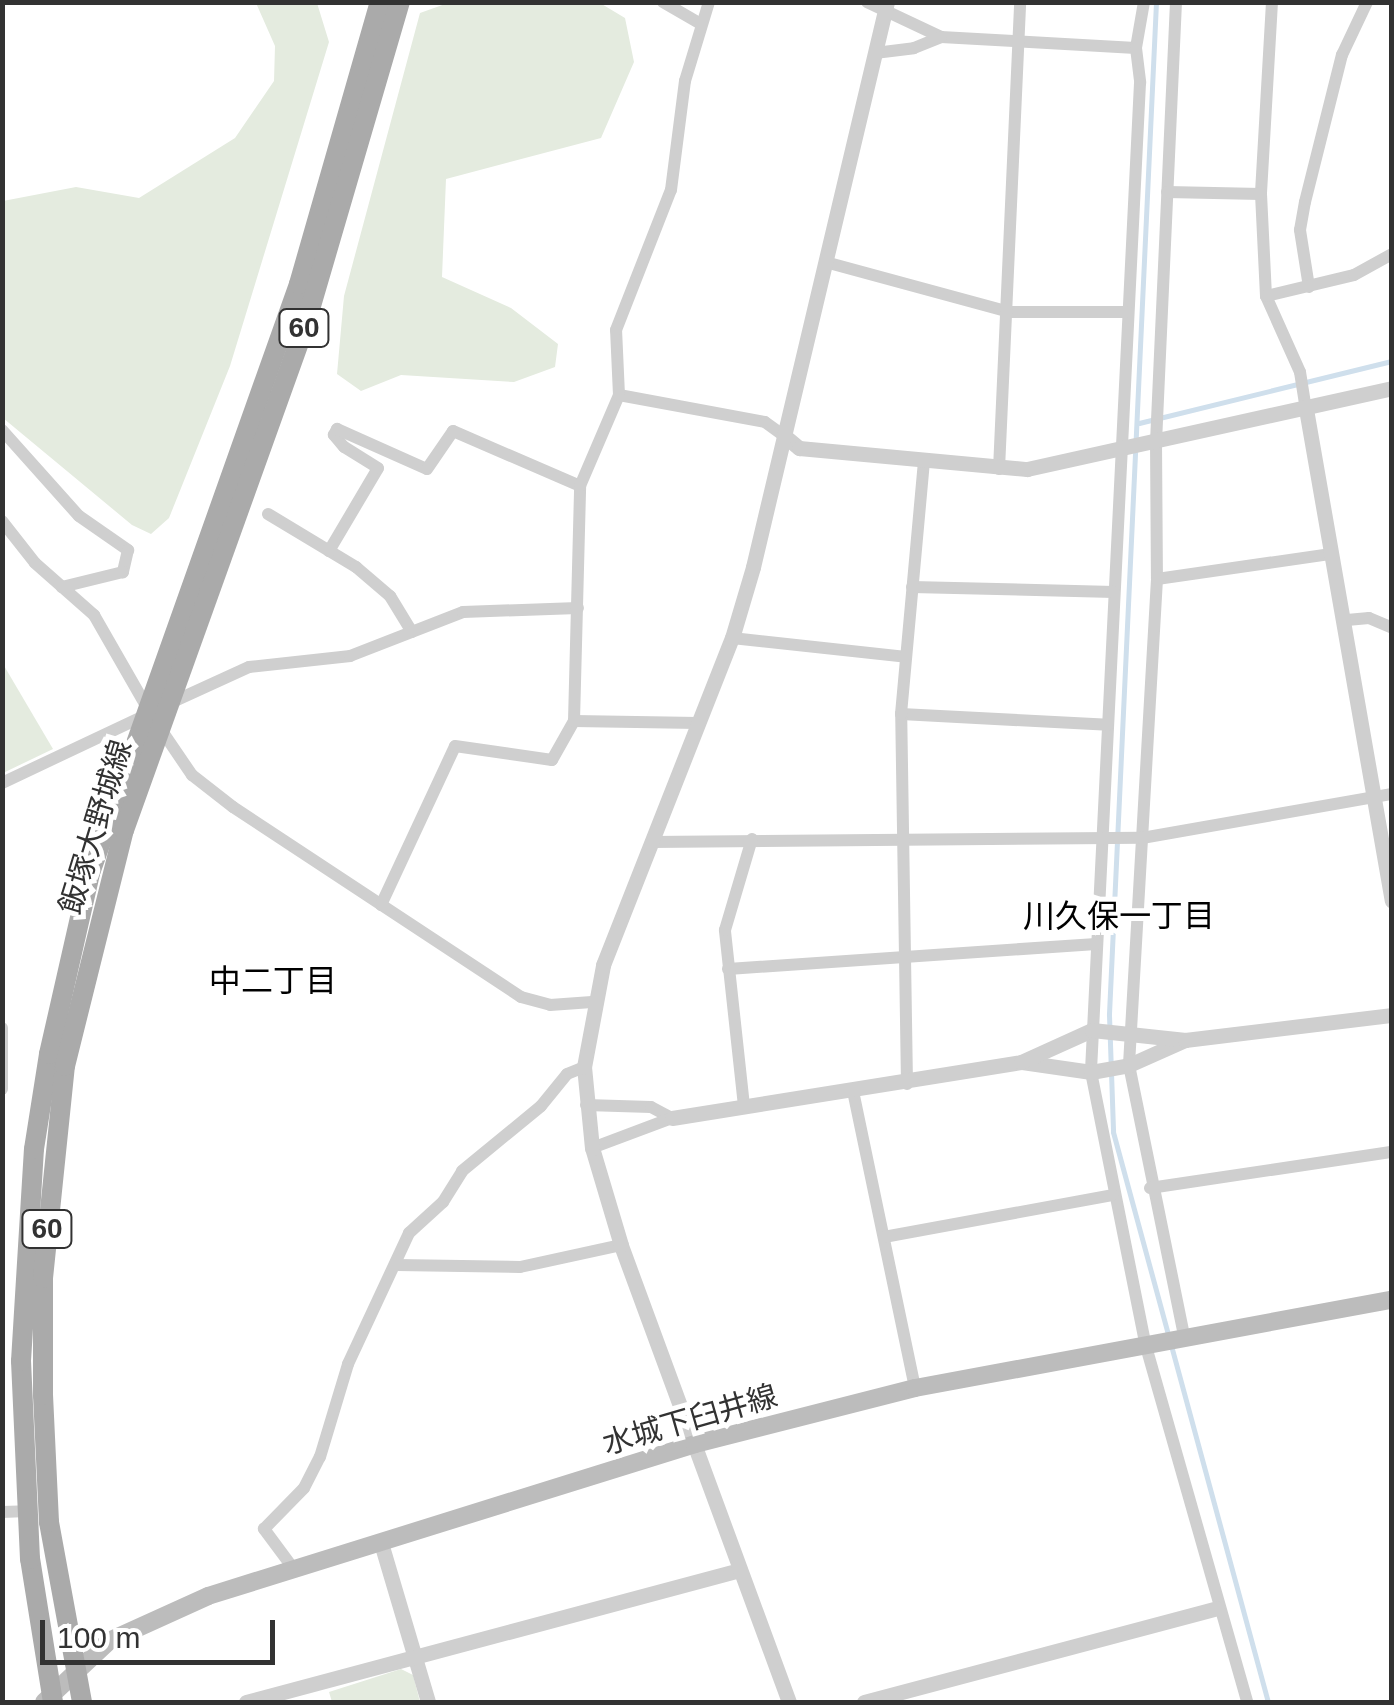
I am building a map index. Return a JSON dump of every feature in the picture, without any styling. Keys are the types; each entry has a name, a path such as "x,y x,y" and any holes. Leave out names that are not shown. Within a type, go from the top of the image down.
{"main road":[{"name":"飯塚大野城線","path":"49,1700 27,1511 22,1344 34,1149 69,955 299,284 380,2"},
{"name":"飯塚大野城線","path":"178,644 306,323 400,2"},
{"name":"飯塚大野城線","path":"82,1702 49,1522 43,1278 65,1066 127,789"},
{"name":"水城下臼井線","path":"49,1700 109,1641 208,1596 694,1444 916,1388 1145,1342 1392,1300"}],"street":[{"path":"663,2 701,24"},
{"path":"382,905 455,746 552,760 564,749 574,721 580,486 619,395 616,330 671,190 685,81 708,2"},
{"path":"867,2 886,6 941,37"},
{"path":"999,469 1020,2"},
{"path":"1144,2 1136,48 1140,83 1091,1072 1112,1195 1145,1342 1248,1702"},
{"path":"1176,2 1156,442 1157,579 1129,1066 1150,1188 1184,1336"},
{"path":"1272,2 1262,194 1266,296 1300,372 1392,900"},
{"path":"1309,288 1300,230 1305,202 1342,56 1367,2"},
{"path":"789,1702 621,1245 592,1148 584,1067 592,1002 732,638 787,438 886,6"},
{"path":"874,53 941,37 1136,48"},
{"path":"1166,192 1262,194"},
{"path":"1266,296 1309,288 1392,254"},
{"path":"828,263 1009,312 1127,312"},
{"path":"619,395 765,422 799,448 1027,470 1156,442 1305,401 1392,388"},
{"path":"329,551 378,468 344,446 334,436 337,429 427,469 452,431 580,486"},
{"path":"2,430 79,516 128,550 123,572 62,587"},
{"path":"907,1084 901,958 900,714 924,461"},
{"path":"268,514 329,551 390,596 412,632"},
{"path":"2,521 62,587 94,615 150,713 192,775 521,997 550,1005 592,1002"},
{"path":"1157,579 1331,554"},
{"path":"912,587 1114,592"},
{"path":"2,782 248,666 350,656 463,612 578,608"},
{"path":"1346,620 1370,618 1392,628"},
{"path":"732,638 906,657"},
{"path":"900,714 1108,725"},
{"path":"574,721 698,723"},
{"path":"651,842 1140,838 1376,801 1392,794"},
{"path":"744,1106 725,930 752,839"},
{"path":"728,970 1096,944"},
{"path":"592,1148 672,1118 907,1084 1021,1062 1092,1030 1186,1040 1392,1015"},
{"path":"2,1028 2,1089"},
{"path":"1021,1062 1091,1072 1129,1066 1186,1040"},
{"path":"293,1568 264,1529 304,1488 348,1364 409,1233 443,1202 462,1171 541,1106 567,1074 584,1067"},
{"path":"852,1091 916,1388"},
{"path":"586,1105 651,1107 672,1118"},
{"path":"1150,1188 1392,1152"},
{"path":"884,1237 1112,1195"},
{"path":"396,1265 520,1267 621,1245"},
{"path":"2,1512 27,1511"},
{"path":"381,1543 428,1702"},
{"path":"246,1702 740,1570"},
{"path":"864,1702 1218,1608"}],"shaded area":[{"path":"256,3 317,3 329,42 230,366 169,518 151,534 132,525 3,418 3,201 76,187 139,198 235,138 274,81 275,46"},
{"path":"448,3 600,3 625,18 634,62 601,138 446,179 442,277 511,308 558,344 555,367 514,382 401,375 361,391 337,374 344,296 420,13"},
{"path":"3,664 53,749 2,773"},
{"path":"401,1669 413,1675 420,1702 332,1702 329,1692"}],"waterway":[{"path":"1156,2 1109,1015 1113,1132 1268,1702"},
{"path":"1139,423 1392,361"}],"district":[{"name":"川久保一丁目","path":"1119,916"},
{"name":"中二丁目","path":"273,981"}]}
